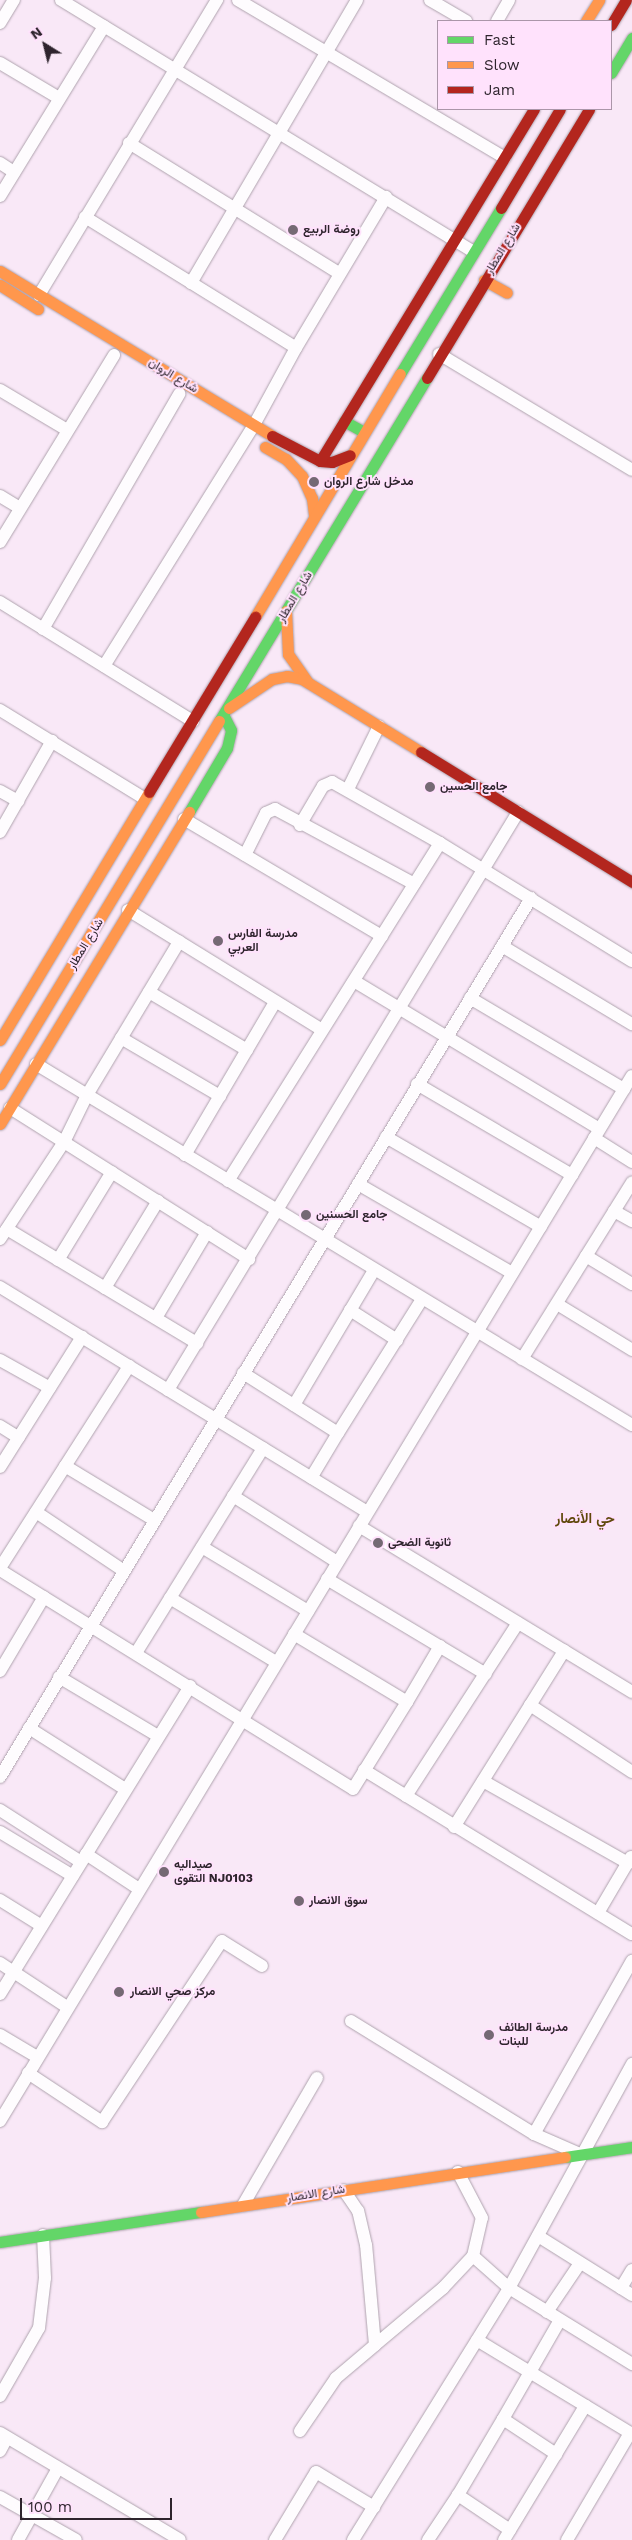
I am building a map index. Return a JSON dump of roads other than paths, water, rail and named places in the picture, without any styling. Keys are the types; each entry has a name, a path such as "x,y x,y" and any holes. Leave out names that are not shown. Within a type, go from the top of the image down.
{"street":[{"path":"0,23 14,0"},
{"path":"61,0 280,131 474,251"},
{"path":"39,295 216,0"},
{"path":"238,0 504,158"},
{"path":"191,283 357,0"},
{"path":"430,0 464,20"},
{"path":"498,20 509,0"},
{"path":"587,20 599,0"},
{"path":"612,23 626,0"},
{"path":"0,196 104,26"},
{"path":"612,71 632,38"},
{"path":"0,63 59,98"},
{"path":"320,461 533,110"},
{"name":"شارع المطار","path":"0,1040 193,721 314,514 559,110"},
{"name":"شارع المطار","path":"0,1084 286,612 438,354 588,110"},
{"path":"129,144 235,207 340,274"},
{"path":"0,163 14,172"},
{"path":"104,666 251,430 296,348 386,196"},
{"path":"85,217 296,348"},
{"name":"شارع الروان","path":"0,270 251,430 294,467 308,486 314,514"},
{"path":"484,280 508,293"},
{"name":"شارع الروان","path":"0,285 179,394 251,430 320,461"},
{"path":"438,354 632,470"},
{"path":"0,542 114,355"},
{"path":"0,390 67,430"},
{"path":"43,629 179,394"},
{"path":"344,421 364,432"},
{"path":"320,461 339,461 350,455"},
{"path":"0,496 20,508"},
{"path":"0,602 193,721"},
{"path":"286,612 288,654 296,670 308,683"},
{"path":"0,1124 229,744 231,730 226,712 272,679 287,676 308,683 632,882"},
{"path":"0,710 145,799"},
{"path":"348,789 379,726"},
{"path":"0,832 52,741"},
{"path":"300,825 323,786 332,782 348,789 484,869 632,961"},
{"path":"0,791 18,801"},
{"path":"244,854 270,809 414,884"},
{"path":"168,1390 279,1212 518,812"},
{"path":"184,819 382,936"},
{"path":"123,835 132,845 145,846"},
{"path":"228,1181 440,843"},
{"path":"102,872 115,872 124,882"},
{"path":"0,1777 358,1184 416,1084 530,898"},
{"path":"128,910 322,1030"},
{"path":"179,942 87,1095 64,1142 4,1234 58,1260 197,1343"},
{"path":"502,946 632,1024"},
{"path":"354,981 447,1035 597,1134 632,1162"},
{"path":"149,992 247,1050"},
{"path":"470,998 624,1089"},
{"path":"185,1155 275,1002"},
{"path":"121,1038 220,1096"},
{"path":"36,1064 632,1425"},
{"path":"0,2121 632,1076"},
{"path":"416,1084 572,1175"},
{"path":"10,1108 249,1259"},
{"path":"386,1137 540,1227"},
{"path":"58,1260 112,1172"},
{"path":"522,1359 632,1182"},
{"path":"358,1184 512,1273"},
{"path":"106,1288 158,1201"},
{"path":"614,1211 632,1221"},
{"path":"156,1318 207,1232"},
{"path":"586,1256 632,1284"},
{"path":"294,1405 374,1270"},
{"path":"0,1287 367,1512"},
{"path":"311,1478 422,1299"},
{"path":"557,1304 632,1350"},
{"path":"350,1310 397,1340"},
{"path":"0,1467 82,1337"},
{"path":"0,1360 50,1388"},
{"path":"129,1366 0,1569 243,1718 353,1789 440,1646"},
{"path":"243,1373 338,1433"},
{"path":"0,1426 18,1438"},
{"path":"136,1653 263,1448"},
{"path":"65,1466 154,1520"},
{"path":"233,1496 337,1562"},
{"path":"36,1512 124,1571"},
{"path":"359,1526 632,1691"},
{"path":"202,1547 308,1610"},
{"path":"327,1579 486,1674"},
{"path":"0,1670 44,1597"},
{"path":"170,1598 276,1662"},
{"path":"406,1796 518,1623"},
{"path":"294,1634 407,1702"},
{"path":"454,1827 564,1651"},
{"path":"60,1677 158,1736"},
{"path":"0,1994 190,1686"},
{"path":"530,1705 632,1772"},
{"path":"29,1728 125,1789"},
{"path":"364,1770 454,1827 632,1934"},
{"path":"483,1781 630,1860 598,1913"},
{"path":"0,1810 139,1889"},
{"path":"0,1832 73,1876"},
{"path":"0,1900 42,1926"},
{"path":"28,2073 102,2122 222,1941 262,1966"},
{"path":"534,2134 632,1961"},
{"path":"0,1963 68,2007"},
{"path":"351,2020 534,2134 580,2154"},
{"path":"0,2035 37,2057"},
{"path":"353,2540 509,2288 580,2154 632,2064"},
{"path":"243,2205 317,2078"},
{"name":"شارع الانصار","path":"0,2242 458,2172 632,2148"},
{"path":"300,2431 336,2378 443,2288 473,2256 482,2218 458,2172"},
{"path":"344,2190 358,2211 366,2245 375,2345"},
{"path":"0,2396 39,2328 45,2278 43,2235"},
{"path":"538,2236 627,2292 632,2270"},
{"path":"473,2256 509,2288 632,2364"},
{"path":"548,2312 580,2263"},
{"path":"428,2540 458,2495 560,2320"},
{"path":"477,2340 631,2433 567,2540"},
{"path":"458,2495 507,2535 585,2406"},
{"path":"503,2419 556,2454"},
{"path":"0,2451 4,2436 180,2540"},
{"path":"18,2540 58,2468"},
{"path":"275,2540 316,2472 374,2507"},
{"path":"0,2497 76,2540"}],"place":[{"name":"روضة الربيع","path":"293,230"},
{"name":"مدخل شارع الروان","path":"314,482"},
{"name":"جامع الحسين","path":"430,787"},
{"name":"مدرسة الفارس العربي","path":"218,941"},
{"name":"جامع الحسنين","path":"306,1215"},
{"name":"ثانوية الضحى","path":"378,1543"},
{"name":"صيداليه التقوى NJ0103","path":"164,1872"},
{"name":"سوق الانصار","path":"299,1901"},
{"name":"مركز صحي الانصار","path":"119,1992"},
{"name":"مدرسة الطائف للبنات","path":"489,2035"}],"district":[{"name":"حي الأنصار","path":"585,1518"}]}
